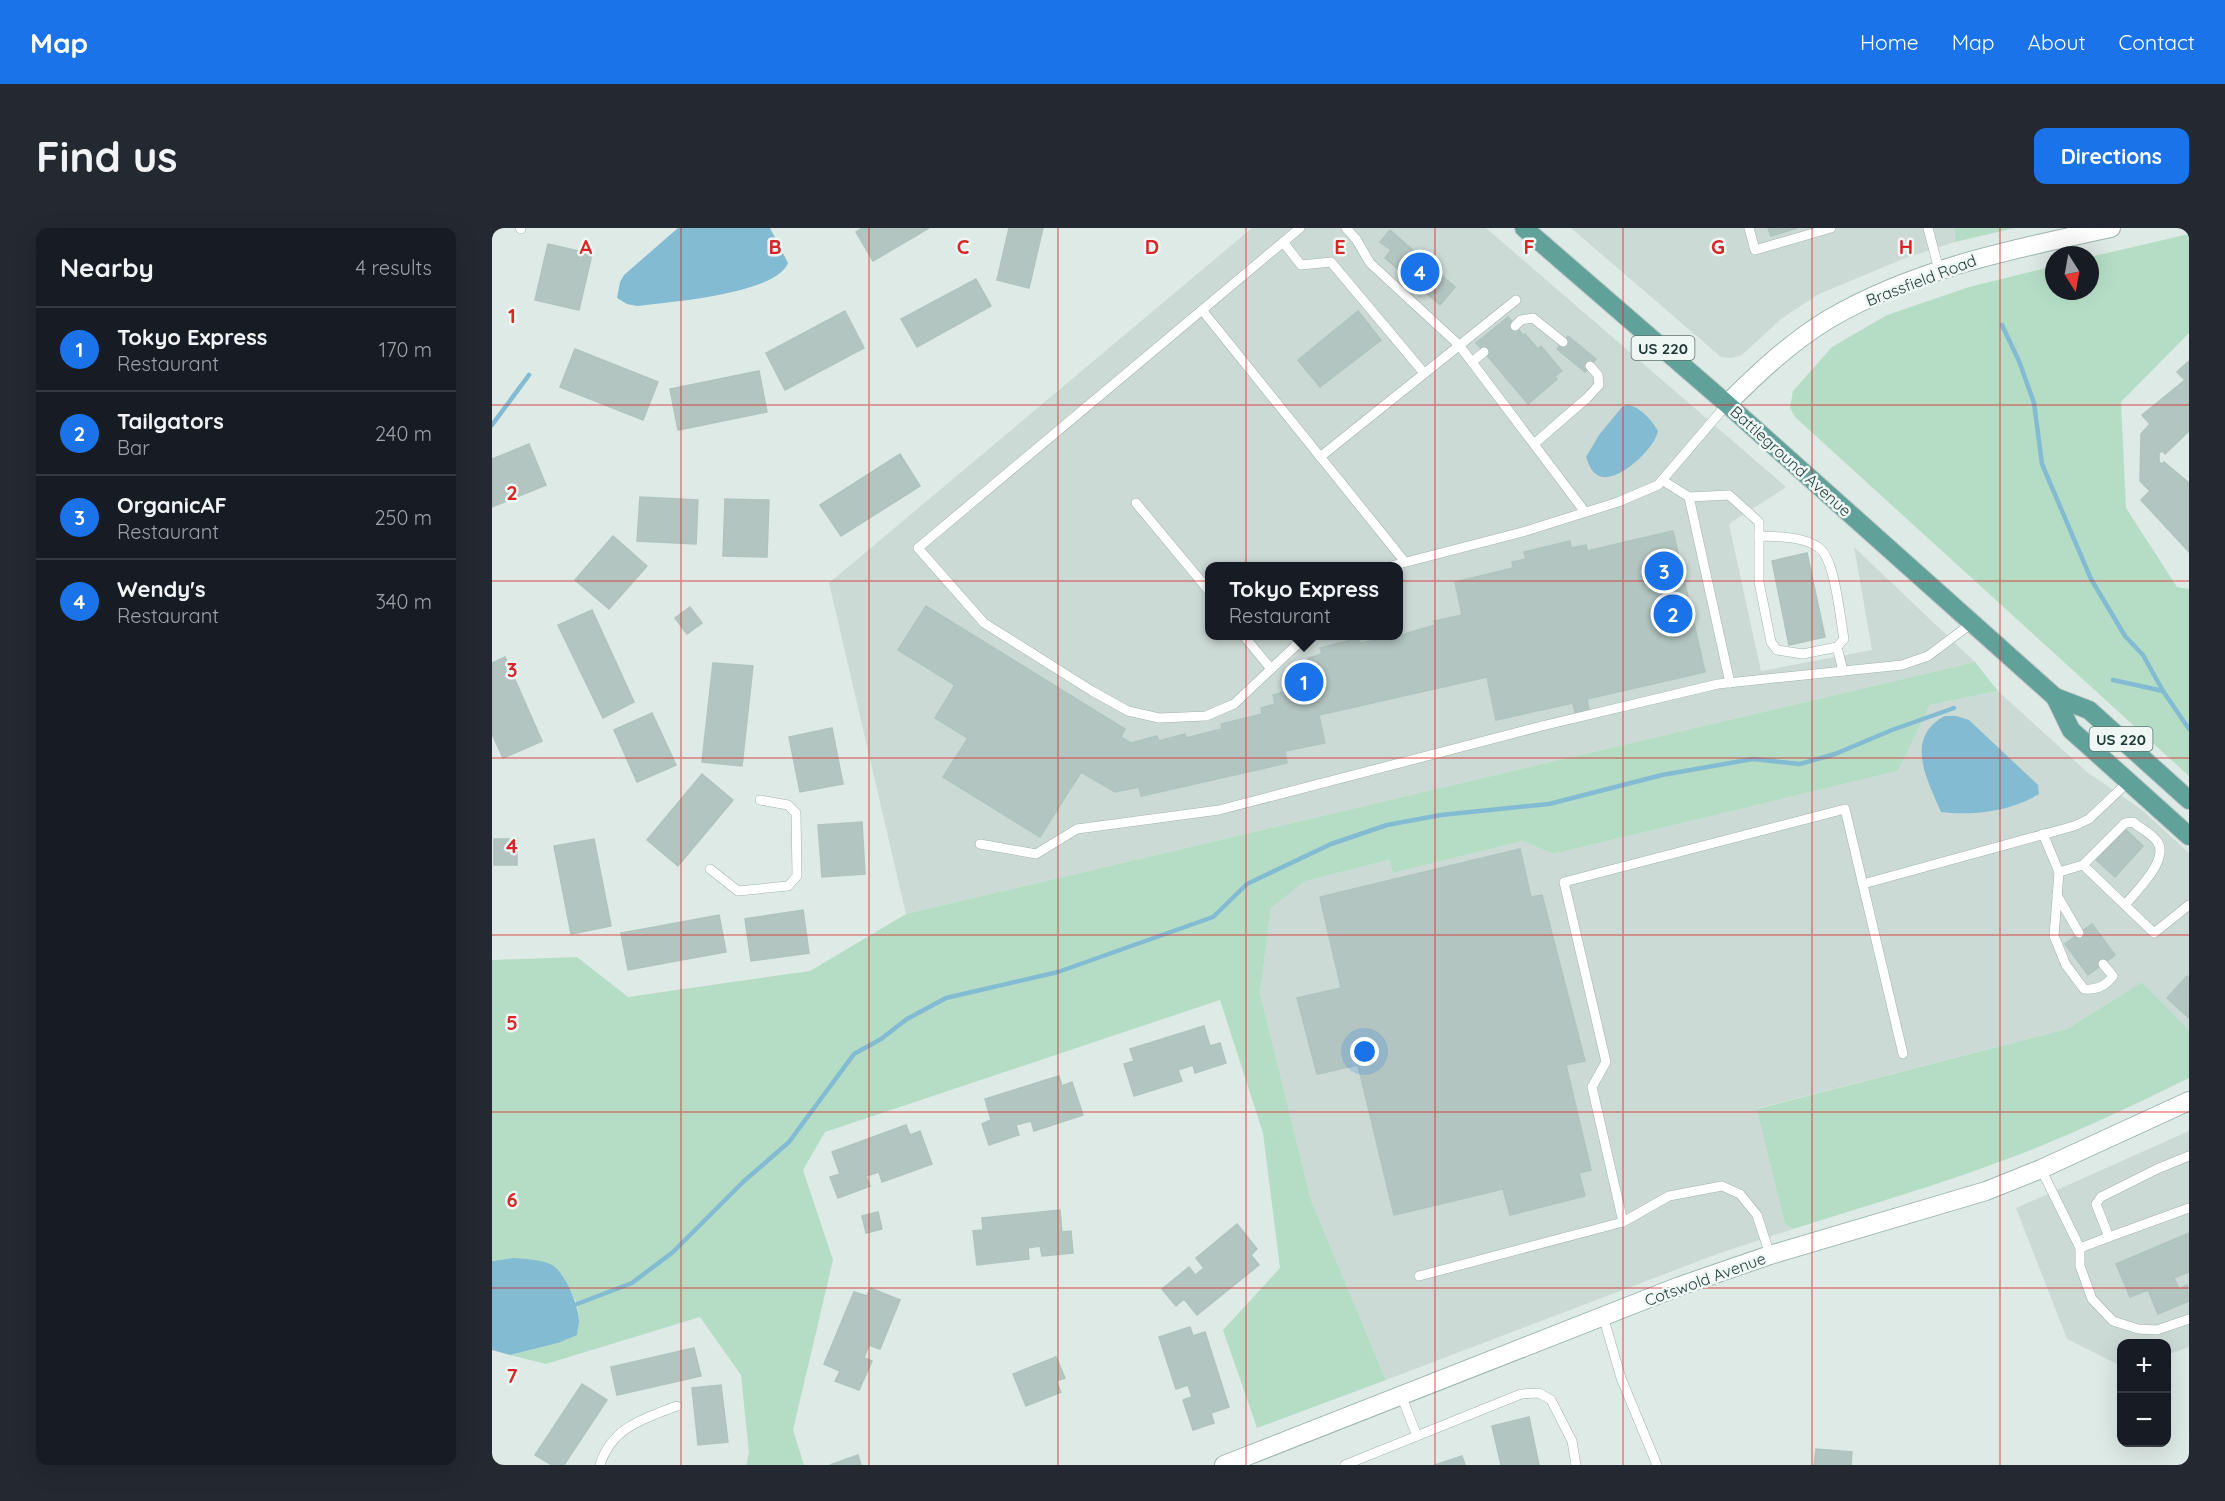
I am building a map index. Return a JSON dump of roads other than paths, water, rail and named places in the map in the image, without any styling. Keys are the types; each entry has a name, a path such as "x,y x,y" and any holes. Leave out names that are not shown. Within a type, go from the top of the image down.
{"main road":[{"name":"Battleground Avenue","path":"1524,228 1727,404 2055,697 2089,710 2184,796"},
{"name":"Battleground Avenue","path":"2055,697 2071,730 2189,836"},
{"path":"2129,781 2136,775 2142,774 2184,796"}],"street":[{"name":"Brassfield Road","path":"1727,404 1768,364 1828,320 1864,300 1939,270 1999,252 2111,228"},
{"name":"Cotswold Avenue","path":"1224,1465 1680,1286 1770,1256 1946,1205 2041,1169 2189,1101"}],"lane":[{"path":"1300,228 918,548 984,623 1128,711 1159,718 1206,716 1234,704 1302,640"},
{"path":"1346,228 1370,263 1459,345 1585,512"},
{"path":"1749,228 1755,250 1831,228"},
{"path":"1928,228 1939,270"},
{"path":"1283,242 1301,265 1331,262 1424,373"},
{"path":"1320,457 1516,300"},
{"path":"1202,310 1405,562 1526,531 1628,498 1658,485 1727,404"},
{"path":"1515,326 1521,320 1533,318 1563,342"},
{"path":"1472,362 1484,352"},
{"path":"1534,444 1599,386 1598,375 1590,366"},
{"path":"1662,480 1689,497 1729,495 1759,522 1759,536 1759,582 1771,642 1778,650 1803,654 1837,647 1844,639 1829,562 1820,548 1795,539 1759,536"},
{"path":"1689,497 1730,683"},
{"path":"1136,503 1205,587"},
{"path":"980,844 1036,854 1077,829 1219,810 1546,725 1730,683 1902,665 1928,656 1972,623"},
{"path":"1247,640 1271,669"},
{"path":"1837,647 1843,671"},
{"path":"1863,884 2074,826 2089,819 2129,781"},
{"path":"710,869 738,891 788,886 797,876 796,813 788,806 760,800"},
{"path":"1623,1222 1592,1087 1606,1062 1564,882 1845,809 1903,1054"},
{"path":"2059,872 2083,865 2124,823 2133,822 2157,841 2161,850 2159,862 2125,905"},
{"path":"2043,834 2059,872 2054,936 2066,965 2084,989 2092,990 2107,984 2113,976 2103,964"},
{"path":"2083,865 2154,933 2189,905"},
{"path":"2057,895 2079,933"},
{"path":"2109,1237 2096,1204 2101,1197 2189,1156"},
{"path":"2041,1169 2080,1248 2080,1266 2092,1299 2113,1321 2138,1329 2157,1330 2189,1319"},
{"path":"1419,1276 1623,1222 1669,1196 1722,1186 1740,1194 1757,1215 1770,1256"},
{"path":"2080,1248 2189,1208"},
{"path":"1603,1317 1621,1378 1657,1465"},
{"path":"1345,1465 1521,1394 1539,1394 1551,1400 1572,1441 1576,1465"},
{"path":"1401,1395 1417,1436"},
{"path":"600,1465 611,1442 624,1428 643,1418 678,1406"}],"water":[{"path":"678,228 770,228 788,263 779,274 764,282 720,295 637,306 627,304 617,298 624,275"},
{"path":"1628,405 1641,411 1658,431 1643,455 1625,470 1616,475 1599,476 1592,470 1586,457 1599,435 1622,407"},
{"path":"1945,716 1956,716 1969,720 2038,785 2039,794 2017,805 1992,811 1941,812 1925,774 1922,748 1925,736 1932,725"},
{"path":"513,1258 545,1262 555,1267 560,1273 570,1289 576,1306 579,1321 577,1335 558,1343 510,1355 492,1350 492,1261"}],"waterway":[{"path":"2002,325 2019,361 2034,403 2042,464 2091,579 2125,636 2143,655 2163,691 2189,729"},
{"path":"492,425 529,375"},
{"path":"2113,680 2163,691"},
{"path":"577,1304 632,1283 673,1252 743,1182 789,1142 854,1054 881,1039 907,1019 946,998 1058,972 1213,917 1247,884 1331,844 1387,825 1441,815 1549,804 1662,775 1753,759 1800,764 1835,754 1892,730 1954,708"}],"place":[{"name":"Wendy's","path":"1420,272"},
{"name":"OrganicAF","path":"1664,571"},
{"name":"Tailgators","path":"1673,614"},
{"name":"Tokyo Express","path":"1304,682"}]}
